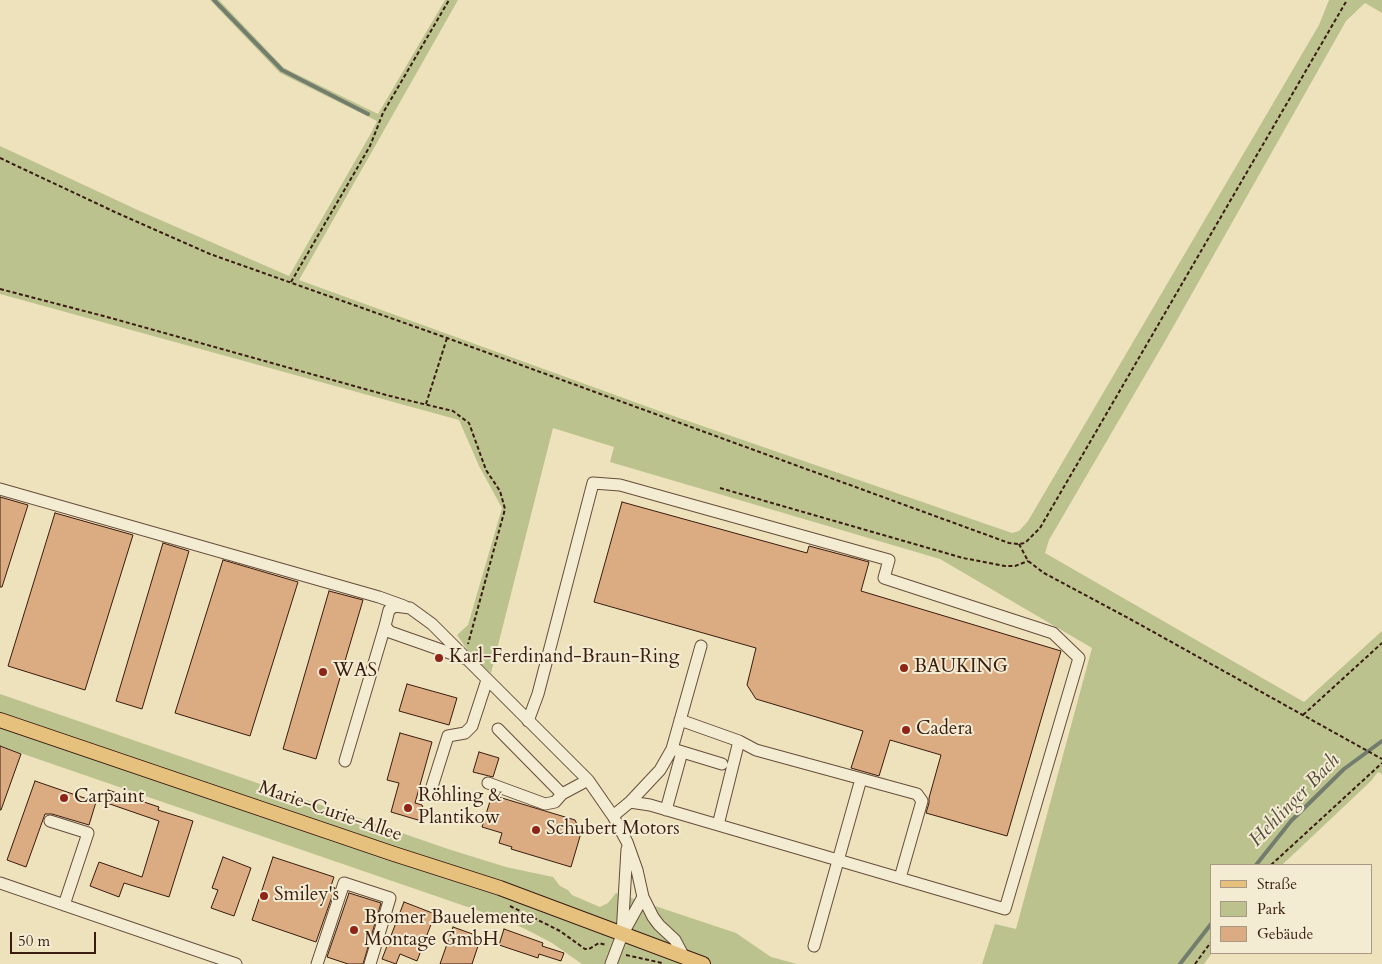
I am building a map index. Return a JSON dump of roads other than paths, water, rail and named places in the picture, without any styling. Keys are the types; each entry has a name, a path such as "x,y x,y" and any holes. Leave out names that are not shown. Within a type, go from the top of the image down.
{"main road":[{"name":"Marie-Curie-Allee","path":"0,720 500,888 702,964"}],"street":[{"path":"528,721 538,694 593,483 620,485 889,560 884,578 1053,633 1079,658 1005,909 666,810 630,802"},
{"path":"0,489 379,596 410,608 432,624 588,780 613,816 627,842 637,870 643,898 653,917 675,940 684,957"},
{"path":"344,761 389,610 395,606 410,608"},
{"path":"385,626 390,632 464,658"},
{"path":"666,810 677,750 680,720 701,646"},
{"path":"430,793 448,736 465,733 472,726 487,680"},
{"path":"680,720 739,741 756,750 917,794 922,801 900,878"},
{"path":"498,729 562,794"},
{"path":"718,825 739,741"},
{"path":"677,750 722,764"},
{"path":"613,816 630,802 677,750"},
{"path":"814,946 861,779"},
{"path":"488,783 545,804 555,802 562,794 588,780"},
{"path":"50,820 88,833 64,905"},
{"path":"622,935 627,842"},
{"path":"317,964 344,883 390,898 370,964"},
{"path":"0,884 236,964"},
{"path":"611,964 622,935 643,898"}],"waterway":[{"path":"214,0 282,70 368,114"},
{"name":"Hehlinger Bach","path":"1257,864 1291,821 1344,769 1382,741"},
{"name":"Hehlinger Bach","path":"1180,964 1210,925"}],"place":[{"name":"Karl-Ferdinand-Braun-Ring","path":"439,658"},
{"name":"BAUKING","path":"904,668"},
{"name":"WAS","path":"323,672"},
{"name":"Cadera","path":"906,730"},
{"name":"Carpaint","path":"64,798"},
{"name":"Röhling & Plantikow","path":"408,808"},
{"name":"Schubert Motors","path":"536,830"},
{"name":"Smiley's","path":"264,896"},
{"name":"Bromer Bauelemente Montage GmbH","path":"354,930"}]}
